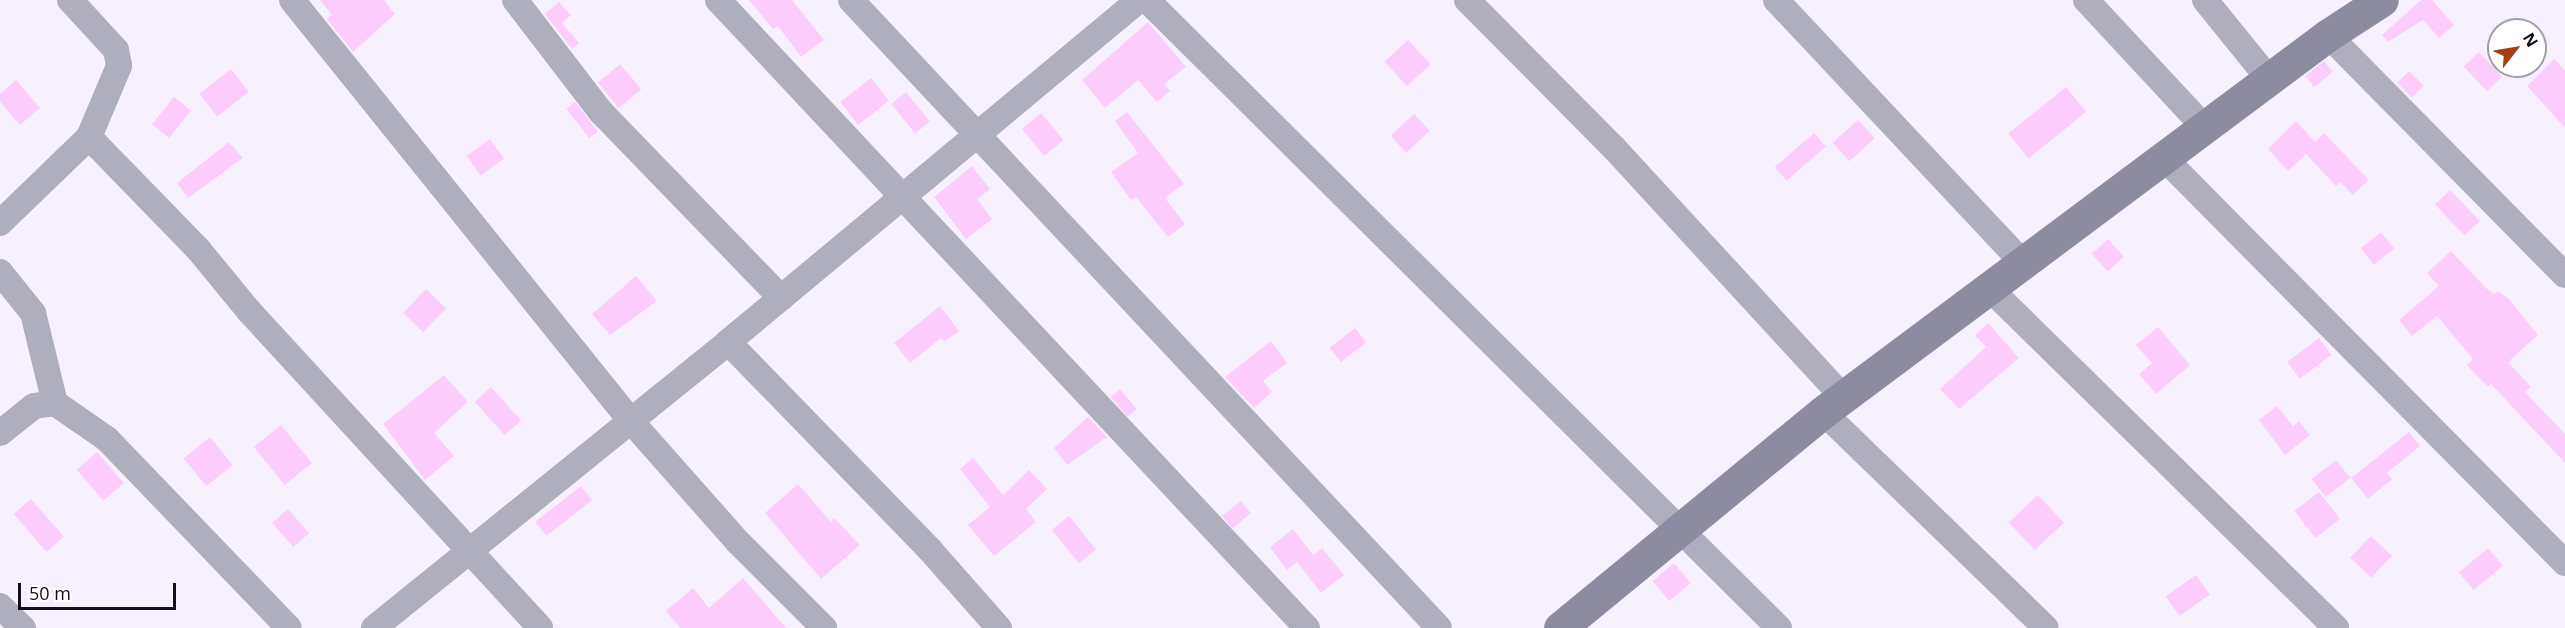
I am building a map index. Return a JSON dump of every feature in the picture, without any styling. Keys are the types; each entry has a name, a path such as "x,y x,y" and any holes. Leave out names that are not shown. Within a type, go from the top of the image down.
{"main road":[{"path":"1560,628 1833,404 2328,35 2382,0"}],"street":[{"path":"0,223 89,138 119,66 117,50 70,0"},
{"path":"292,0 630,420 738,542 824,628"},
{"path":"515,0 601,112 781,298"},
{"path":"718,0 1307,628"},
{"path":"851,0 1439,628"},
{"path":"374,628 728,342 1139,0"},
{"path":"1147,0 1779,628"},
{"path":"1467,0 1614,148 1833,404 2046,628"},
{"path":"1776,0 2023,263"},
{"path":"2086,0 2205,128"},
{"path":"2205,0 2269,80"},
{"path":"2328,35 2565,275"},
{"path":"89,138 198,249 249,311 540,628"},
{"path":"2164,158 2565,562"},
{"path":"0,272 33,313 55,403 107,439 289,628"},
{"path":"1989,288 2336,628"},
{"path":"728,342 931,551 999,628"},
{"path":"0,433 34,406 55,403"},
{"path":"0,606 23,628"}],"building":[{"path":"320,0 384,0 395,14 353,52 327,19 332,15"},
{"path":"749,0 792,0 824,40 801,57 778,26 773,29"},
{"path":"2421,0 2432,0 2454,25 2439,38 2423,20 2388,42 2382,35"},
{"path":"559,2 571,15 562,23 579,43 572,49 545,14"},
{"path":"1148,22 1186,67 1164,84 1170,91 1157,102 1138,80 1105,108 1082,80"},
{"path":"1408,40 1431,64 1407,86 1385,62"},
{"path":"2479,52 2487,61 2487,78 2501,78 2487,91 2464,66"},
{"path":"2554,59 2565,70 2565,128 2527,86 2535,78 2547,78 2547,66"},
{"path":"2324,61 2333,72 2314,87 2305,76"},
{"path":"620,64 641,89 619,108 598,83"},
{"path":"231,69 249,92 217,116 199,94"},
{"path":"2409,71 2424,86 2412,98 2397,83"},
{"path":"871,78 889,101 858,125 840,102"},
{"path":"16,80 40,108 20,125 0,102 0,94"},
{"path":"2066,87 2086,112 2029,158 2008,134"},
{"path":"906,92 930,122 915,133 891,104"},
{"path":"174,97 191,111 169,138 152,124"},
{"path":"575,102 598,131 589,138 566,109"},
{"path":"1127,112 1184,184 1165,198 1185,224 1168,237 1136,197 1131,200 1111,172 1138,153 1115,121"},
{"path":"1041,113 1063,140 1044,156 1022,129"},
{"path":"1414,114 1430,131 1406,153 1391,136"},
{"path":"1858,120 1875,139 1849,161 1833,143"},
{"path":"2296,121 2315,142 2324,133 2369,180 2353,195 2340,182 2336,186 2306,154 2288,171 2268,149"},
{"path":"1814,133 1826,147 1787,181 1775,167"},
{"path":"490,139 504,158 481,175 467,156"},
{"path":"229,142 243,158 188,198 177,183"},
{"path":"972,166 990,189 977,199 992,219 966,239 934,197"},
{"path":"2450,190 2480,221 2465,236 2435,205"},
{"path":"2381,232 2394,248 2374,265 2361,248"},
{"path":"2108,239 2124,257 2108,272 2092,254"},
{"path":"2451,251 2486,288 2494,294 2498,291 2509,299 2538,335 2508,362 2531,387 2525,392 2565,434 2565,463 2491,384 2488,387 2467,365 2473,359 2437,316 2412,336 2399,320 2439,286 2427,273"},
{"path":"636,276 657,301 610,335 592,314"},
{"path":"426,289 446,308 423,332 403,313"},
{"path":"940,306 959,331 944,342 941,338 910,363 894,343"},
{"path":"1988,323 2019,358 1959,409 1940,389 1986,347 1975,335"},
{"path":"2158,327 2190,365 2156,394 2139,374 2152,363 2136,345"},
{"path":"1355,328 1366,342 1341,362 1330,348"},
{"path":"2319,338 2332,355 2300,379 2287,362"},
{"path":"1271,341 1287,363 1263,381 1272,392 1254,408 1225,377"},
{"path":"444,375 468,402 434,433 454,456 425,480 383,424"},
{"path":"491,387 521,420 505,435 475,402"},
{"path":"1120,389 1137,409 1128,417 1111,397"},
{"path":"2277,406 2293,426 2299,421 2310,435 2285,455 2259,420"},
{"path":"1088,417 1107,437 1067,465 1054,448"},
{"path":"281,425 312,463 285,485 254,447"},
{"path":"2409,432 2420,446 2387,473 2392,479 2368,499 2351,478"},
{"path":"210,437 233,465 206,486 184,458"},
{"path":"97,452 124,483 104,501 77,470"},
{"path":"973,458 1003,495 1029,470 1047,489 1026,509 1036,522 994,556 968,525 990,507 960,469"},
{"path":"2336,460 2350,478 2326,497 2312,479"},
{"path":"798,484 831,522 834,518 860,545 821,579 765,513"},
{"path":"581,486 592,500 546,536 535,522"},
{"path":"2319,492 2340,519 2316,538 2295,511"},
{"path":"2038,495 2064,523 2035,550 2009,522"},
{"path":"31,499 64,537 46,552 14,514"},
{"path":"1241,501 1251,514 1232,528 1222,516"},
{"path":"288,509 309,533 293,547 272,523"},
{"path":"1069,516 1096,549 1079,563 1052,530"},
{"path":"1293,529 1313,555 1322,548 1344,575 1321,593 1297,562 1287,570 1270,547"},
{"path":"2371,536 2392,556 2371,578 2350,558"},
{"path":"2488,548 2503,566 2474,590 2459,572"},
{"path":"1674,563 1691,583 1669,601 1653,581"},
{"path":"2196,575 2210,595 2179,616 2166,596"},
{"path":"743,578 786,628 680,628 666,611 693,588 709,608"}]}
